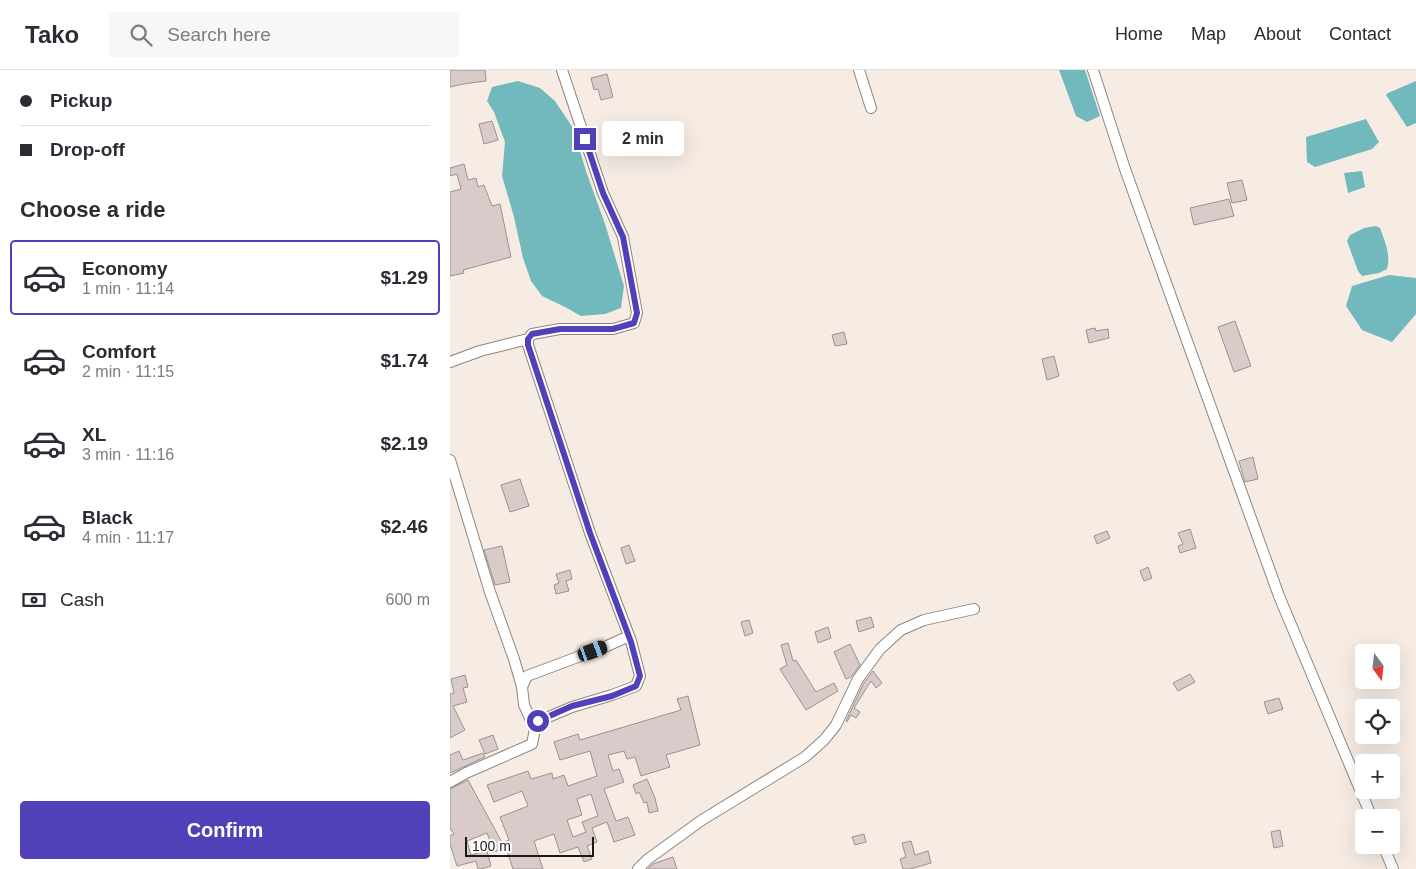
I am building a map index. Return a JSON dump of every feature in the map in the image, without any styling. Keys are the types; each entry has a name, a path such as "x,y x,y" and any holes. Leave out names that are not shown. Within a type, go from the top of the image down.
{"street":[{"path":"450,362 480,351 528,339 532,334 560,329 613,329 634,323 637,313 623,237 603,193 562,70"},
{"path":"859,70 870,108"},
{"path":"1093,70 1125,168 1279,596 1368,809"},
{"path":"450,782 532,744 538,721 572,706 612,696 636,686 640,676 629,636 590,533 528,345 528,339"},
{"path":"450,460 490,592 514,659 522,687 524,705 535,728"},
{"path":"638,869 648,859 702,820 805,756 824,740 836,725 858,679 880,649 901,630 924,620 974,609"},
{"path":"522,687 527,676 629,636"},
{"path":"1387,854 1393,869"}],"water":[{"path":"1059,70 1085,70 1100,116 1087,122 1076,116"},
{"path":"518,81 540,88 555,101 573,128 624,286 621,308 605,314 581,316 542,296 531,281 523,258 502,176 505,142 494,112 487,101 492,87"},
{"path":"1416,81 1416,123 1407,127 1386,95"},
{"path":"1366,119 1379,142 1372,149 1315,167 1307,162 1306,137"},
{"path":"1362,171 1365,187 1348,193 1344,173"},
{"path":"1376,226 1380,228 1387,248 1387,269 1379,273 1362,276 1358,271 1347,241 1350,235 1364,228"},
{"path":"1389,275 1416,278 1416,314 1392,342 1362,330 1346,306 1352,286"}],"building":[{"path":"450,70 485,70 486,81 450,87"},
{"path":"607,74 613,97 601,100 598,89 594,90 591,78"},
{"path":"492,121 498,140 484,144 479,124"},
{"path":"464,164 468,180 476,178 478,187 484,185 492,206 500,204 511,257 463,270 464,273 450,276 450,192 461,189 457,174 450,176 450,168"},
{"path":"1242,180 1247,200 1232,203 1227,183"},
{"path":"1229,199 1234,216 1194,225 1190,208"},
{"path":"1235,321 1251,366 1234,372 1218,327"},
{"path":"1095,328 1096,331 1108,329 1109,338 1089,343 1086,330"},
{"path":"844,332 847,344 835,346 832,335"},
{"path":"1054,356 1059,376 1047,380 1042,359"},
{"path":"1253,457 1258,479 1245,482 1239,461"},
{"path":"520,479 529,506 510,512 501,485"},
{"path":"1190,529 1196,548 1180,553 1178,546 1183,544 1178,533"},
{"path":"1107,531 1110,538 1097,544 1094,536"},
{"path":"629,545 635,561 626,564 621,548"},
{"path":"502,546 510,582 495,585 484,550"},
{"path":"1148,567 1152,578 1144,581 1140,571"},
{"path":"570,570 572,579 566,581 569,591 556,594 554,585 559,583 556,574"},
{"path":"871,617 874,627 859,632 856,621"},
{"path":"749,620 753,633 745,636 741,622"},
{"path":"828,627 831,638 818,643 815,632"},
{"path":"788,643 793,661 796,660 816,692 834,683 838,691 806,710 780,669 787,665 781,645"},
{"path":"850,644 860,665 851,677 846,679 834,652"},
{"path":"873,671 882,683 876,688 871,681 854,708 860,712 856,718 851,715 847,722 864,683"},
{"path":"1190,674 1195,682 1178,691 1173,683"},
{"path":"465,675 468,687 463,688 467,702 453,706 465,730 450,738 450,694 454,693 451,679"},
{"path":"688,696 700,745 666,755 670,767 641,776 635,757 627,759 624,751 608,755 613,771 619,769 624,782 604,789 616,821 628,817 635,835 614,842 607,822 592,828 597,842 587,846 592,859 584,862 578,847 560,853 554,834 534,841 543,869 513,869 504,842 509,840 500,817 528,806 522,791 494,802 487,785 528,771 531,779 552,773 553,779 564,775 568,786 597,776 590,751 560,760 554,742 578,734 580,740 681,710 677,699","holes":["591,794 598,816 582,822 586,832 573,837 567,820 582,815 577,799"]},
{"path":"1279,698 1283,709 1268,714 1264,702"},
{"path":"493,735 498,749 485,754 479,740"},
{"path":"459,751 463,760 483,753 485,757 450,773 450,755"},
{"path":"647,779 658,811 649,813 647,802 644,803 639,792 636,794 633,785"},
{"path":"468,780 505,848 494,852 487,833 467,841 471,855 487,851 491,866 481,869 478,869 476,861 457,866 450,844 450,836 454,834 450,828 450,789"},
{"path":"1280,830 1283,846 1274,848 1271,832"},
{"path":"864,834 866,842 855,845 852,837"},
{"path":"911,841 915,855 928,851 931,863 903,869 900,859 906,857 902,843"},
{"path":"673,857 677,869 648,869 653,864"}],"route":[{"path":"538,721 572,706 612,696 636,686 640,676 631,642 590,533 528,345 528,339 532,334 560,329 613,329 634,323 637,313 623,237 603,193 585,139"}]}
